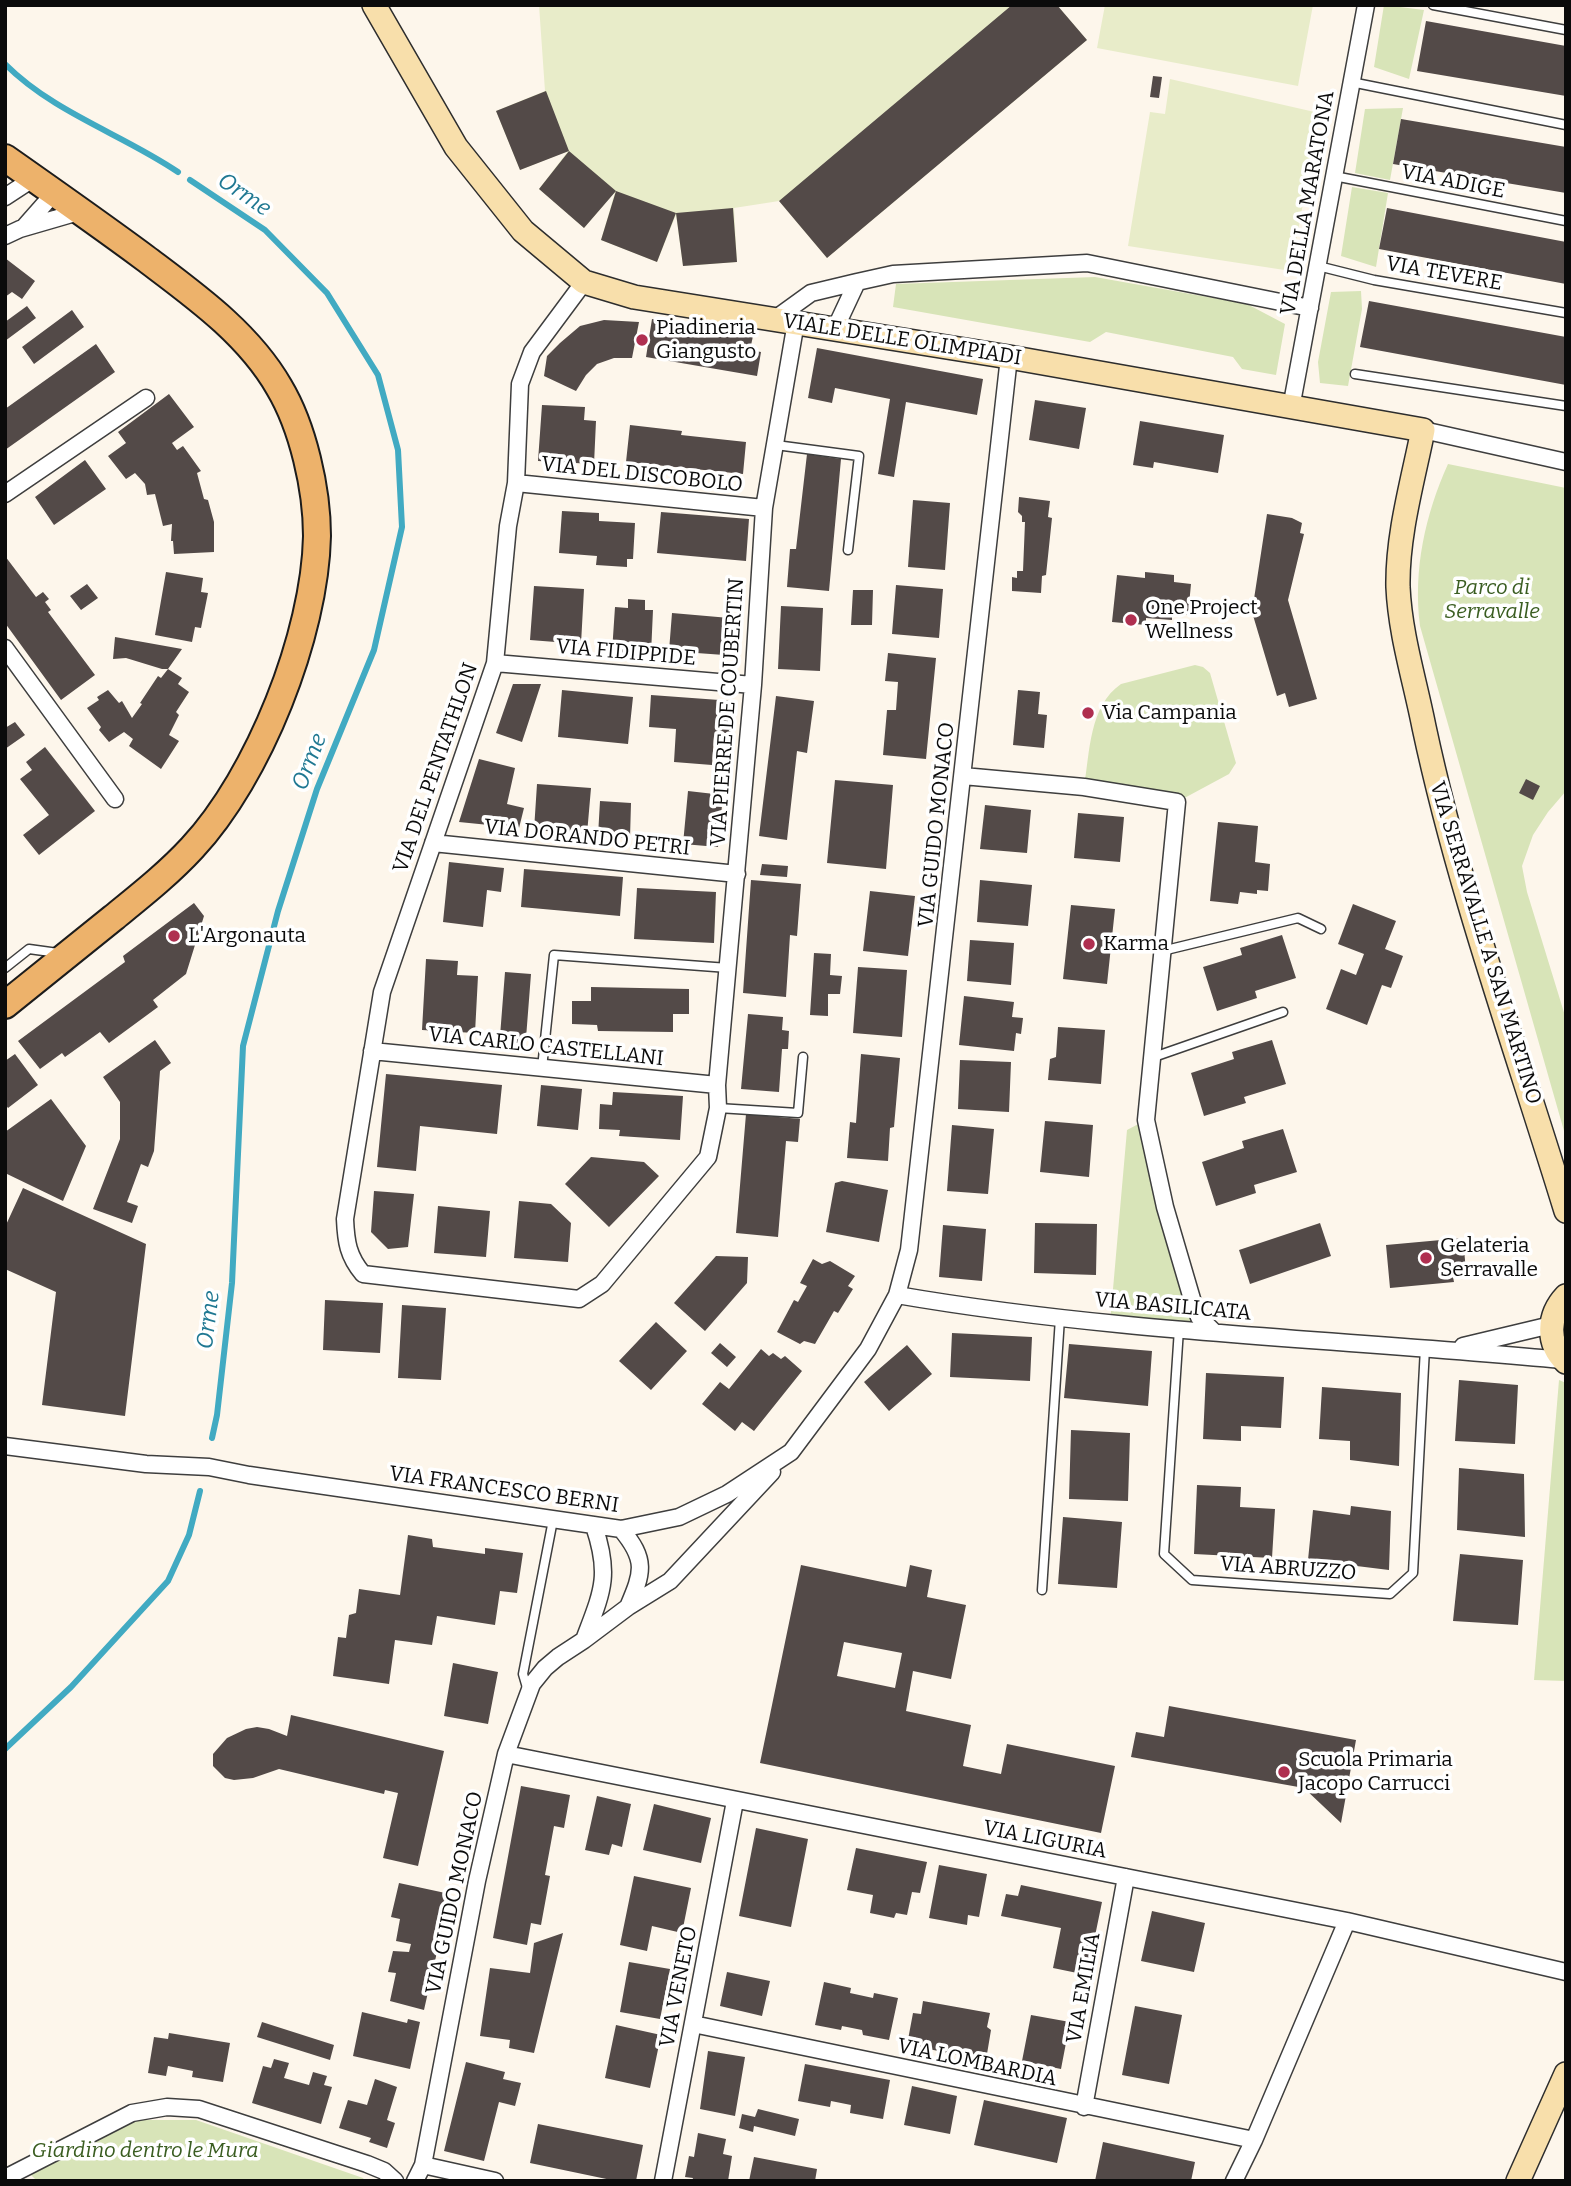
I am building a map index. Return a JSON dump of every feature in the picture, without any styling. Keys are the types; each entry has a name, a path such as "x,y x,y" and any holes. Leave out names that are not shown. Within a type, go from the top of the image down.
{"main road":[{"path":"5,159 82,211 208,306 246,344 279,387 302,441 314,500 317,535 314,570 297,654 271,722 237,789 192,848 142,894 5,1004"}],"street":[{"name":"VIA DELLA MARATONA","path":"1291,408 1366,5"},
{"name":"VIALE DELLE OLIMPIADI","path":"383,9 456,148 523,231 584,282 634,297 1009,357 1423,430 1566,462"},
{"path":"5,197 44,185"},
{"path":"23,228 44,185"},
{"path":"5,236 82,211"},
{"path":"785,320 811,293 893,274 1087,263 1310,308"},
{"name":"VIA DEL PENTATHLON","path":"363,1274 352,1261 346,1244 345,1219 382,992 495,663 508,526 516,483 520,384 532,352 584,282"},
{"path":"835,328 857,282"},
{"name":"VIA PIERRE DE COUBERTIN","path":"363,1274 579,1298 602,1284 708,1157 718,1108 717,1085 753,685 764,508 776,445 785,320"},
{"name":"VIA GUIDO MONACO","path":"897,1296 909,1250 1009,357"},
{"path":"5,494 146,398"},
{"name":"VIA SERRAVALLE A SAN MARTINO","path":"1423,430 1402,543 1398,584 1400,613 1454,852 1566,1211"},
{"name":"VIA DEL DISCOBOLO","path":"516,483 764,508"},
{"path":"5,648 115,799"},
{"name":"VIA FIDIPPIDE","path":"495,663 753,685"},
{"path":"963,776 1084,787 1177,802 1146,1120 1165,1207 1192,1300 1199,1317 1213,1331"},
{"name":"VIA DORANDO PETRI","path":"433,843 737,874"},
{"name":"VIA CARLO CASTELLANI","path":"372,1051 717,1085"},
{"path":"1564,1361 1552,1338 1551,1325 1554,1313 1565,1294"},
{"name":"VIA BASILICATA","path":"897,1296 1060,1318 1564,1361"},
{"name":"VIA FRANCESCO BERNI","path":"5,1446 131,1462 209,1467 621,1529 678,1517 727,1494 791,1452 868,1349 897,1296"},
{"name":"VIA BASILICATA","path":"1447,1349 1551,1325"},
{"name":"VIA GUIDO MONACO","path":"415,2181 423,2165 477,1881 506,1754 532,1684 545,1668 628,1606 670,1581 791,1452"},
{"path":"584,1640 604,1581 600,1543 594,1526"},
{"path":"621,1529 634,1545 639,1560 640,1578 628,1606"},
{"name":"VIA LIGURIA","path":"506,1754 1346,1921 1566,1972"},
{"name":"VIA VENETO","path":"663,2181 735,1801"},
{"name":"VIA EMILIA","path":"1084,2107 1126,1877"},
{"path":"1234,2181 1254,2140 1346,1921"},
{"name":"VIA LOMBARDIA","path":"693,2024 1084,2107 1254,2140"},
{"path":"1518,2181 1566,2074"},
{"path":"5,2178 132,2113 167,2107 199,2109 367,2164 384,2171 395,2181"},
{"path":"423,2165 495,2181"}],"lane":[{"path":"1433,5 1566,30"},
{"path":"1351,82 1566,125"},
{"name":"VIA ADIGE","path":"1334,176 1566,221"},
{"name":"VIA TEVERE","path":"1318,266 1374,280 1566,313"},
{"path":"1355,374 1566,407"},
{"path":"776,445 859,456 848,550"},
{"path":"1162,951 1298,918 1321,929"},
{"path":"5,968 29,949 68,954"},
{"path":"542,1068 554,955 728,968"},
{"path":"1151,1058 1283,1012"},
{"path":"718,1108 798,1113 803,1057"},
{"path":"1041,1590 1060,1318"},
{"name":"VIA ABRUZZO","path":"1180,1329 1164,1554 1192,1580 1390,1594 1413,1573 1425,1348"},
{"path":"529,1693 523,1674 553,1520"}],"green space":[{"path":"539,5 1057,5 1087,40 827,258 779,201 734,208 737,262 683,266 676,215 657,262 601,240 615,192 584,228 539,189 568,151 520,170 496,111 545,91"},
{"path":"1105,5 1313,5 1298,86 1097,48"},
{"path":"1384,5 1424,10 1409,79 1374,67"},
{"path":"1170,79 1319,113 1291,271 1128,246 1150,112 1165,114"},
{"path":"1403,108 1390,180 1355,173 1365,109"},
{"path":"1352,187 1388,193 1376,267 1341,256"},
{"path":"1095,277 1247,304 1285,324 1276,375 1242,369 1233,357 1106,332 1090,342 893,307 896,284"},
{"path":"1361,291 1362,309 1348,386 1320,383 1318,362 1331,292"},
{"name":"Parco di Serravalle","path":"1448,464 1566,488 1566,791 1533,835 1522,866 1527,892 1566,1019 1566,1138 1420,626 1418,584 1423,543 1433,503"},
{"path":"1195,665 1210,673 1236,763 1229,774 1177,802 1084,787 1093,731 1110,693 1121,684"},
{"path":"1146,1120 1165,1207 1213,1331 1110,1323 1127,1130"},
{"path":"1559,1380 1566,1383 1566,1681 1534,1680"},
{"name":"Giardino dentro le Mura","path":"139,2120 196,2120 363,2178 365,2181 37,2181 29,2173"}],"building":[{"path":"1012,5 1057,5 1087,40 827,258 779,201"},
{"path":"1426,21 1566,46 1566,96 1417,71"},
{"path":"1153,76 1162,77 1159,98 1150,97"},
{"path":"546,91 569,151 520,170 496,111"},
{"path":"1401,119 1566,147 1566,193 1393,164"},
{"path":"569,151 616,191 584,228 539,189"},
{"path":"616,191 676,213 657,262 601,240"},
{"path":"733,208 737,262 683,266 676,213"},
{"path":"1387,208 1566,242 1566,284 1379,249"},
{"path":"5,258 35,281 22,299 12,292 5,297"},
{"path":"1369,301 1566,337 1566,385 1360,347"},
{"path":"27,306 36,318 5,341 5,322"},
{"path":"72,310 84,327 34,364 22,347"},
{"path":"652,319 753,336 750,350 761,352 757,376 646,357"},
{"path":"604,320 639,322 632,358 614,358 597,364 576,391 544,376 547,356 560,343 580,326"},
{"path":"96,344 115,372 5,450 5,409"},
{"path":"817,348 983,379 977,415 906,402 894,477 878,474 890,399 835,388 832,403 808,398"},
{"path":"169,394 194,427 172,443 177,450 183,446 201,471 197,473 214,522 214,552 174,554 171,541 172,524 163,526 155,494 147,495 145,484 135,473 126,479 108,456 126,443 118,432"},
{"path":"1035,400 1086,408 1079,449 1029,440"},
{"path":"542,405 585,407 584,420 596,421 594,464 538,461"},
{"path":"1140,421 1224,435 1218,473 1154,462 1153,468 1133,465"},
{"path":"630,425 682,431 681,435 746,442 743,474 626,462"},
{"path":"807,454 841,459 829,591 787,587 790,549 796,549"},
{"path":"85,460 106,489 54,525 35,497"},
{"path":"1019,497 1050,501 1048,517 1052,518 1046,575 1042,576 1041,593 1012,591 1012,577 1017,578 1017,571 1023,571 1025,522 1022,522 1022,516 1018,512"},
{"path":"913,500 950,503 945,570 908,567"},
{"path":"562,511 599,513 599,521 635,523 633,559 627,559 627,567 596,565 597,556 559,553"},
{"path":"661,512 749,519 746,561 657,553"},
{"path":"1267,514 1292,518 1302,523 1300,533 1304,534 1288,600 1317,699 1289,707 1285,693 1277,696 1252,612"},
{"path":"5,556 36,597 43,592 49,599 45,602 51,610 48,612 95,675 61,700 5,623"},
{"path":"166,572 203,578 201,592 208,593 201,628 195,627 192,642 155,635"},
{"path":"1145,572 1174,575 1174,582 1191,584 1188,615 1172,613 1172,620 1146,618 1146,625 1112,622 1117,575 1145,578"},
{"path":"87,584 98,598 81,610 70,596"},
{"path":"896,585 943,589 939,638 892,634"},
{"path":"534,586 584,589 581,644 530,640"},
{"path":"853,590 873,590 872,625 851,625"},
{"path":"628,599 645,600 645,610 653,610 651,654 612,652 615,607 628,608"},
{"path":"781,606 823,608 820,671 778,669"},
{"path":"672,613 741,619 738,656 669,651"},
{"path":"115,637 182,649 168,669 162,669 126,658 113,659"},
{"path":"888,653 936,658 926,759 883,755 887,710 896,710 898,682 885,681"},
{"path":"168,669 182,678 178,684 189,692 176,712 179,715 169,735 179,741 161,769 129,746 133,739 124,732 109,742 87,708 108,690 119,703 122,701 132,718 158,676 161,678"},
{"path":"513,684 541,684 522,742 496,733"},
{"path":"562,690 633,697 628,744 558,737"},
{"path":"1018,690 1040,692 1038,714 1047,715 1044,748 1013,745"},
{"path":"651,695 733,701 731,737 714,736 712,765 674,762 676,729 649,727"},
{"path":"776,696 814,701 807,753 797,751 787,840 759,836"},
{"path":"15,722 25,735 5,749 5,728"},
{"path":"45,747 95,811 39,855 23,835 49,815 20,779 32,770 26,762"},
{"path":"479,759 515,768 507,804 524,808 519,828 459,822"},
{"path":"1526,779 1540,786 1533,800 1519,793"},
{"path":"835,780 893,785 886,869 827,863"},
{"path":"537,784 591,788 587,834 534,830"},
{"path":"688,791 723,795 718,847 683,844"},
{"path":"600,801 631,803 630,838 598,836"},
{"path":"985,805 1031,810 1027,853 980,849"},
{"path":"1078,813 1124,817 1120,862 1074,858"},
{"path":"1218,822 1258,826 1255,862 1270,864 1268,891 1257,890 1257,894 1240,892 1238,904 1210,901"},
{"path":"449,862 504,868 501,892 487,890 483,927 443,922"},
{"path":"762,864 788,866 787,877 760,875"},
{"path":"524,869 623,877 620,916 521,907"},
{"path":"751,880 801,884 797,936 790,935 786,997 743,993"},
{"path":"980,880 1032,885 1028,926 977,922"},
{"path":"637,888 716,892 714,943 634,939"},
{"path":"870,891 915,896 908,956 863,951"},
{"path":"194,903 204,916 186,974 153,1000 158,1007 109,1043 100,1032 65,1057 62,1053 40,1069 18,1041 125,962 123,956"},
{"path":"1353,904 1396,921 1385,949 1403,956 1391,988 1382,985 1367,1025 1326,1009 1341,969 1356,975 1364,954 1338,944"},
{"name":"Karma","path":"1071,905 1115,909 1107,984 1063,979"},
{"path":"1282,935 1296,978 1255,991 1257,998 1217,1011 1203,967 1242,955 1240,948"},
{"path":"970,940 1014,943 1011,985 967,981"},
{"path":"814,953 831,954 830,975 842,976 840,994 828,994 828,1016 810,1015"},
{"path":"426,959 458,961 457,975 478,976 475,1033 422,1030"},
{"path":"858,967 907,970 902,1037 853,1033"},
{"path":"505,972 531,974 525,1051 499,1049"},
{"path":"591,987 689,989 689,1014 673,1014 673,1032 598,1031 597,1025 572,1024 572,1001 591,1001"},
{"path":"964,996 1014,1002 1012,1017 1023,1018 1021,1034 1016,1033 1014,1051 959,1045"},
{"path":"748,1014 783,1017 782,1030 789,1031 788,1049 782,1049 779,1092 741,1089"},
{"path":"1058,1027 1105,1030 1101,1084 1048,1080 1050,1059 1056,1057"},
{"path":"155,1040 171,1063 160,1071 154,1151 148,1167 141,1164 127,1202 138,1206 132,1223 93,1209 120,1139 120,1102 103,1077"},
{"path":"1272,1040 1286,1084 1244,1097 1246,1103 1204,1116 1191,1073 1234,1059 1232,1052"},
{"path":"15,1054 38,1085 8,1108 5,1104 5,1061"},
{"path":"861,1054 900,1058 888,1161 847,1158 850,1122 856,1123"},
{"path":"960,1060 1011,1062 1009,1112 958,1109"},
{"path":"386,1074 502,1085 497,1134 420,1126 416,1171 377,1167"},
{"path":"541,1085 582,1089 578,1130 537,1126"},
{"path":"613,1092 683,1096 680,1140 619,1136 620,1130 599,1129 600,1104 612,1105"},
{"path":"51,1099 86,1146 63,1201 5,1173 5,1132"},
{"path":"746,1114 800,1119 798,1142 786,1141 778,1237 736,1233"},
{"path":"1045,1121 1093,1125 1089,1177 1040,1172"},
{"path":"952,1125 994,1129 988,1194 947,1191"},
{"path":"1283,1129 1297,1172 1254,1185 1256,1193 1216,1206 1202,1162 1244,1148 1242,1141"},
{"path":"591,1157 644,1162 659,1176 609,1227 565,1184"},
{"path":"842,1181 888,1190 879,1242 826,1232 835,1183"},
{"path":"23,1188 146,1244 125,1416 42,1405 56,1292 5,1269 5,1227"},
{"path":"374,1191 414,1194 408,1247 388,1249 371,1232"},
{"path":"519,1201 551,1204 571,1223 568,1262 514,1258"},
{"path":"438,1206 490,1211 486,1257 434,1253"},
{"path":"1035,1223 1097,1224 1096,1275 1034,1273"},
{"path":"1320,1223 1331,1256 1250,1284 1239,1250"},
{"path":"943,1225 986,1229 982,1281 939,1277"},
{"name":"Gelateria Serravalle","path":"1463,1238 1466,1271 1452,1272 1454,1282 1390,1288 1386,1245"},
{"path":"716,1256 748,1257 747,1283 705,1331 674,1303"},
{"path":"813,1259 822,1264 830,1261 855,1276 848,1286 853,1289 838,1313 834,1311 815,1344 804,1341 800,1344 777,1332 794,1300 798,1302 807,1286 800,1283"},
{"path":"325,1300 383,1303 380,1353 323,1350"},
{"path":"402,1305 446,1308 441,1380 398,1378"},
{"path":"656,1322 687,1351 651,1390 619,1361"},
{"path":"952,1333 1032,1337 1030,1381 950,1377"},
{"path":"720,1343 736,1357 727,1367 711,1353"},
{"path":"1069,1344 1152,1351 1148,1406 1064,1398"},
{"path":"907,1345 932,1374 889,1411 864,1382"},
{"path":"761,1349 769,1356 773,1353 781,1359 785,1356 802,1371 754,1431 742,1422 735,1431 702,1404 720,1382 729,1389"},
{"path":"1206,1373 1284,1377 1281,1428 1241,1426 1241,1441 1203,1439"},
{"path":"1459,1380 1518,1385 1515,1444 1455,1441"},
{"path":"1322,1387 1401,1393 1399,1466 1350,1460 1350,1441 1319,1439"},
{"path":"1071,1430 1130,1433 1128,1501 1069,1499"},
{"path":"1459,1468 1524,1474 1525,1537 1457,1530"},
{"path":"1197,1485 1241,1487 1240,1507 1275,1509 1272,1558 1194,1554"},
{"path":"1351,1506 1391,1511 1389,1570 1308,1560 1313,1510 1350,1515"},
{"path":"1063,1517 1122,1522 1117,1588 1058,1584"},
{"path":"408,1535 432,1539 433,1547 485,1554 485,1548 523,1553 517,1593 500,1591 495,1625 437,1616 432,1645 395,1640 389,1684 333,1676 338,1637 346,1638 349,1615 356,1613 359,1589 400,1595"},
{"path":"1460,1554 1523,1560 1518,1625 1453,1621"},
{"path":"801,1565 906,1587 910,1565 932,1570 927,1597 966,1605 951,1679 913,1671 906,1711 971,1725 963,1766 1001,1774 1007,1744 1115,1766 1101,1833 760,1763","holes":["844,1642 902,1653 895,1688 837,1676"]},
{"path":"453,1663 498,1672 488,1724 444,1716"},
{"name":"Scuola Primaria Jacopo Carrucci","path":"1169,1706 1356,1740 1341,1823 1304,1788 1131,1757 1136,1732 1164,1737"},
{"path":"291,1715 444,1751 418,1866 383,1858 398,1793 385,1790 384,1794 279,1769 253,1778 234,1780 225,1778 213,1766 213,1754 227,1738 257,1727 287,1736"},
{"path":"521,1786 570,1795 564,1828 554,1826 545,1875 550,1876 541,1925 531,1923 527,1945 493,1938"},
{"path":"597,1796 631,1804 622,1847 612,1844 609,1855 585,1850"},
{"path":"654,1804 711,1818 701,1863 643,1850"},
{"path":"756,1828 808,1839 791,1927 739,1916"},
{"path":"856,1848 927,1862 920,1893 912,1892 907,1915 896,1913 894,1918 870,1913 873,1895 847,1890"},
{"path":"939,1865 987,1874 979,1917 968,1915 967,1925 929,1918"},
{"path":"634,1876 691,1888 682,1933 652,1926 647,1951 620,1945"},
{"path":"399,1883 450,1894 424,2010 390,2001 396,1973 388,1972 393,1951 409,1952 411,1944 396,1941 400,1919 391,1917"},
{"path":"1021,1885 1102,1902 1087,1975 1053,1968 1061,1928 1001,1916 1006,1894 1018,1896"},
{"path":"1152,1911 1205,1923 1194,1972 1141,1961"},
{"path":"563,1933 534,2053 509,2048 510,2040 480,2036 490,1968 530,1973 534,1943"},
{"path":"629,1962 670,1969 660,2019 620,2012"},
{"path":"727,1972 770,1981 762,2016 720,2006"},
{"path":"824,1982 851,1988 850,1993 873,1998 874,1993 898,1998 889,2040 863,2035 862,2030 842,2026 841,2030 815,2025"},
{"path":"923,2001 990,2013 987,2027 991,2030 986,2060 907,2045 913,2013 921,2014"},
{"path":"1135,2006 1182,2015 1169,2084 1122,2075"},
{"path":"362,2012 407,2023 408,2019 420,2022 410,2069 353,2056"},
{"path":"1031,2015 1070,2022 1061,2069 1022,2061"},
{"path":"262,2022 334,2045 330,2060 257,2037"},
{"path":"616,2025 661,2035 650,2088 605,2078"},
{"path":"169,2033 230,2043 223,2082 192,2077 193,2071 168,2066 166,2076 148,2073 154,2037 168,2039"},
{"path":"708,2051 745,2057 735,2116 700,2109"},
{"path":"274,2059 289,2063 284,2078 309,2085 313,2072 327,2076 324,2085 332,2087 321,2124 252,2103 263,2066 271,2068"},
{"path":"466,2062 505,2072 503,2079 521,2083 515,2106 499,2102 484,2161 444,2151"},
{"path":"805,2064 890,2080 883,2119 850,2113 851,2105 831,2101 830,2107 798,2101"},
{"path":"375,2079 397,2087 387,2120 395,2123 387,2148 369,2142 371,2138 339,2128 348,2100 367,2105"},
{"path":"912,2086 957,2096 950,2134 904,2125"},
{"path":"984,2100 1067,2118 1057,2163 974,2145"},
{"path":"758,2109 799,2119 795,2136 754,2126 753,2132 739,2128 742,2114 755,2117"},
{"path":"538,2124 643,2145 636,2181 616,2181 530,2163"},
{"path":"698,2133 726,2139 723,2154 732,2156 728,2181 692,2181 693,2178 685,2177 689,2156 694,2157"},
{"path":"1103,2142 1195,2162 1191,2181 1095,2181"},
{"path":"754,2157 817,2169 815,2181 749,2181"}],"waterway":[{"name":"Orme","path":"5,64 24,81 67,110 178,172"},
{"name":"Orme","path":"190,180 265,230 327,293 378,375 398,450 402,527 374,650 317,789 278,911 243,1046 232,1283 212,1438"},
{"name":"Orme","path":"5,1749 71,1687 168,1581 189,1535 200,1491"}],"place":[{"name":"Piadineria Giangusto","path":"642,340"},
{"name":"One Project Wellness","path":"1131,620"},
{"name":"Via Campania","path":"1088,713"},
{"name":"L'Argonauta","path":"174,936"},
{"name":"Karma","path":"1089,944"},
{"name":"Gelateria Serravalle","path":"1426,1258"},
{"name":"Scuola Primaria Jacopo Carrucci","path":"1284,1772"}]}
